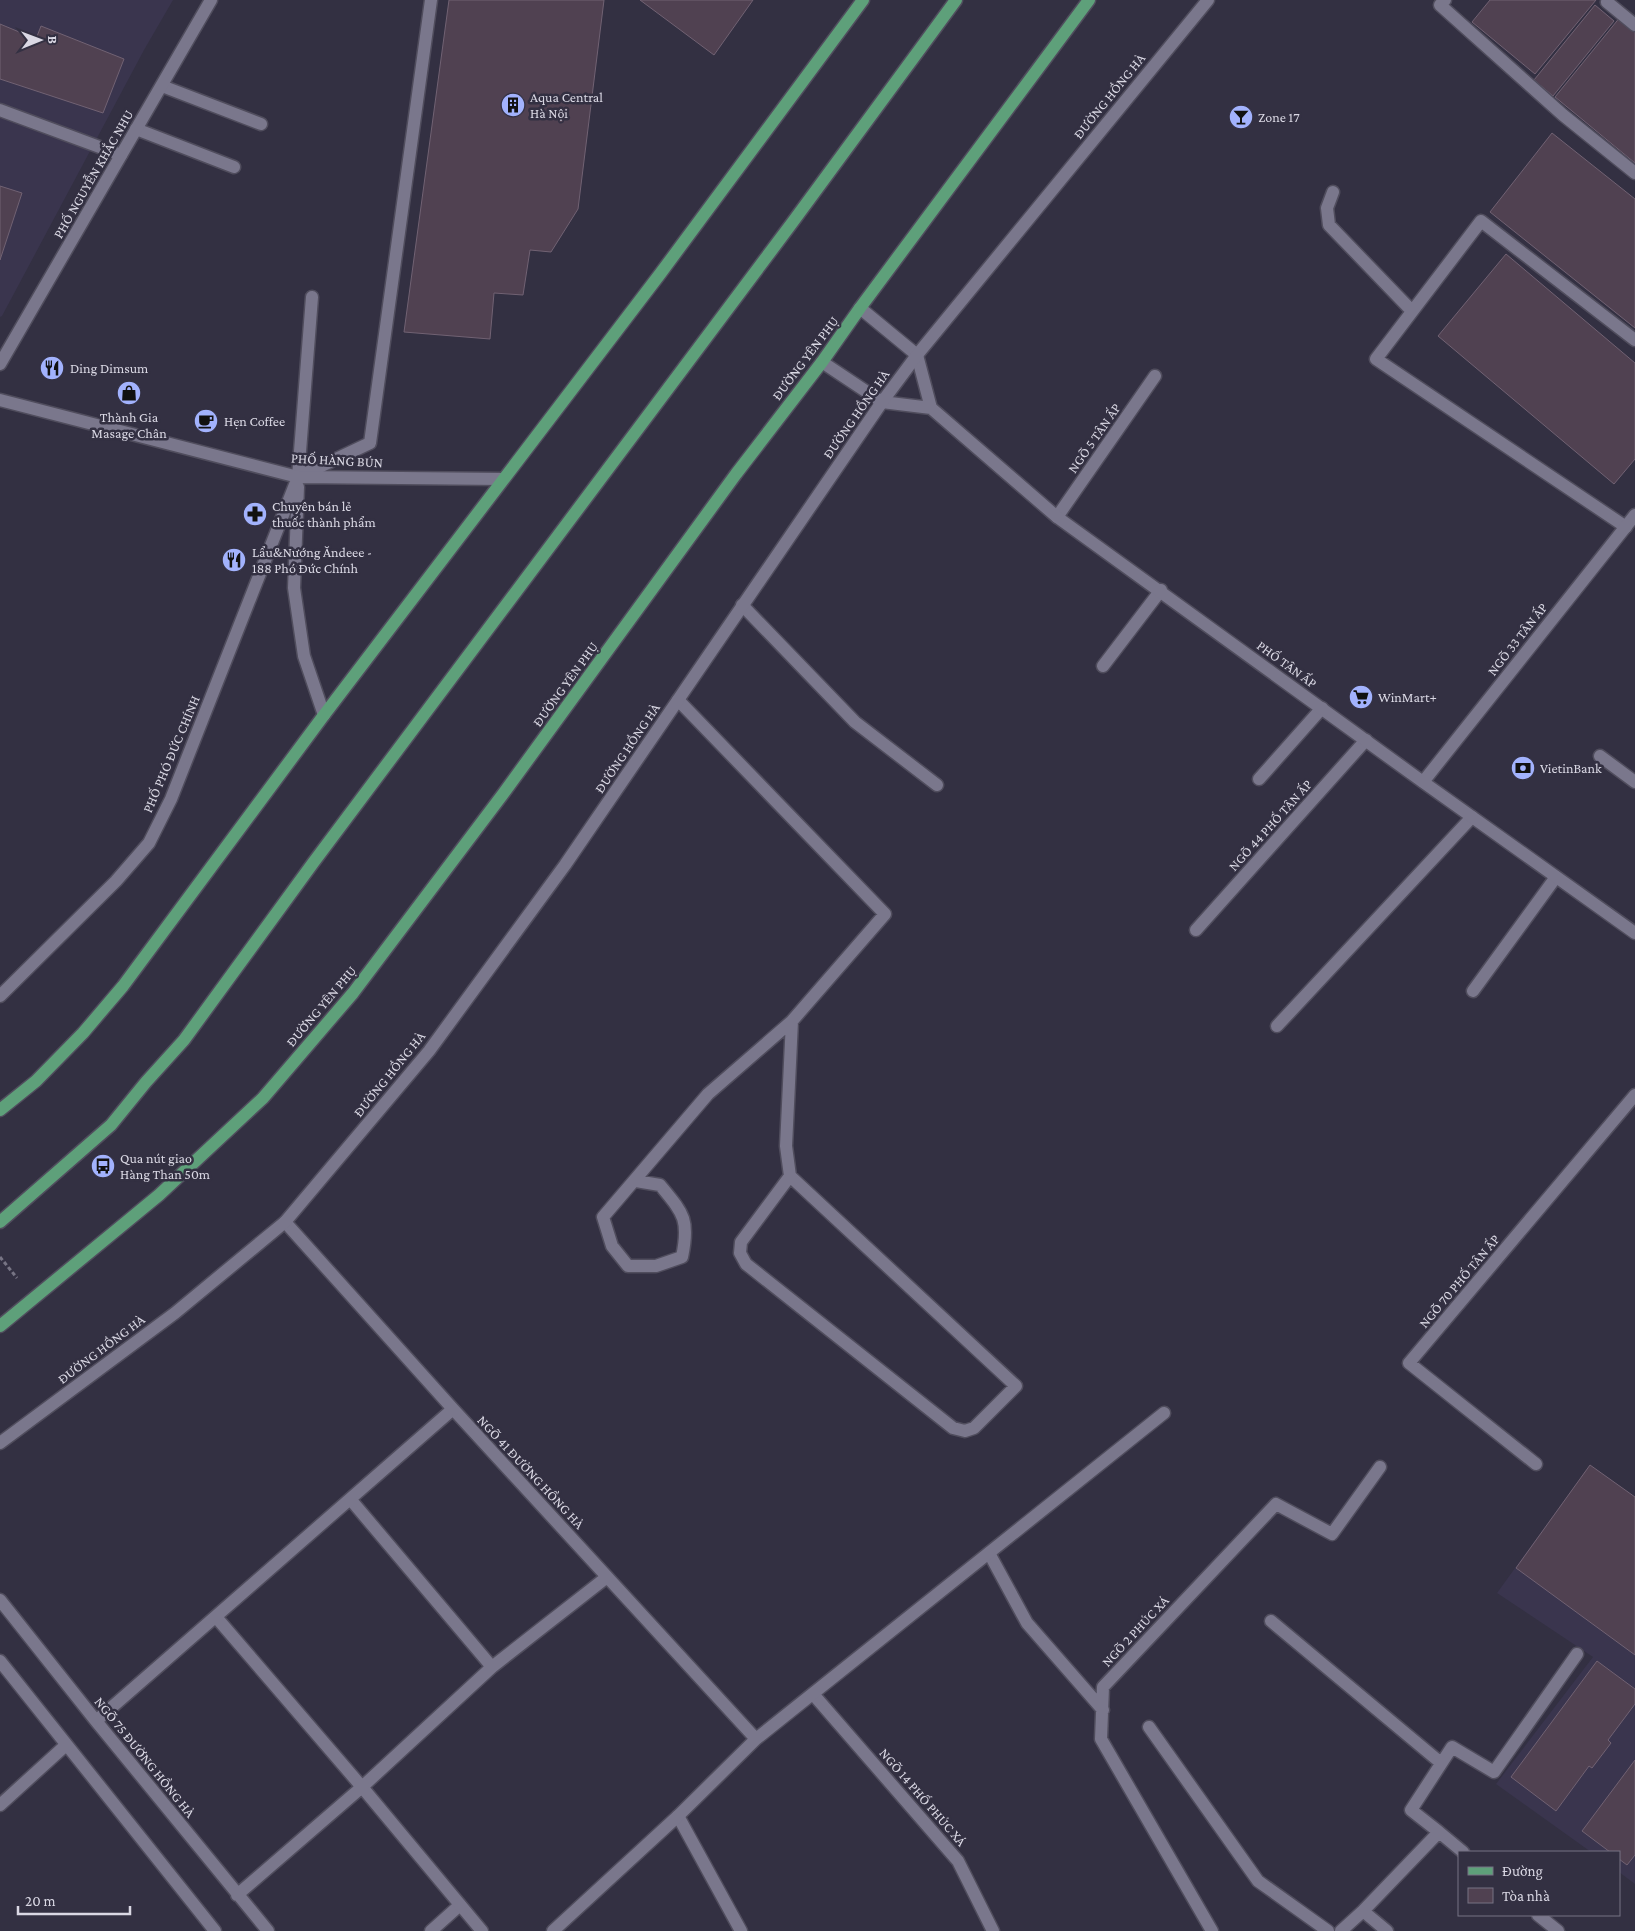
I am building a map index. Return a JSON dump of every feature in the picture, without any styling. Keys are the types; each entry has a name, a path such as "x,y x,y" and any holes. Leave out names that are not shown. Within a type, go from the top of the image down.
{"main road":[{"path":"0,1110 36,1081 83,1033 123,986 324,715 660,274 863,0"},
{"path":"0,1222 111,1125 184,1040 313,863 786,232 956,0"},
{"name":"ĐƯỜNG YÊN PHỤ","path":"0,1326 159,1195 263,1098 352,993 480,824 702,524 736,474 822,362 1089,0"}],"street":[{"name":"PHỐ NGUYỄN KHẮC NHU","path":"0,364 211,0"},
{"path":"298,476 370,443 431,0"},
{"name":"ĐƯỜNG HỒNG HÀ","path":"0,1443 174,1313 285,1222 429,1050 565,865 882,402 917,355 1208,0"},
{"path":"1444,0 1440,5 1563,115 1635,173"},
{"path":"1608,0 1607,2 1635,25"},
{"path":"162,86 260,124"},
{"path":"0,110 121,155"},
{"path":"136,129 234,167"},
{"path":"1333,192 1327,208 1330,225 1412,311"},
{"path":"1626,527 1376,359 1481,221 1635,340"},
{"path":"312,298 298,476 294,588 304,656 324,715"},
{"path":"822,362 882,402 931,408 917,355 860,308"},
{"name":"NGÕ 5 TÂN ẤP","path":"1057,517 1155,376"},
{"name":"PHỐ HÀNG BÚN","path":"0,400 298,476 503,479"},
{"name":"PHỐ TÂN ẤP","path":"931,408 1057,517 1161,590 1423,782 1635,932"},
{"name":"PHỐ PHÓ ĐỨC CHÍNH","path":"0,996 116,881 149,843 171,799 298,476"},
{"name":"NGÕ 33 TÂN ẤP","path":"1423,782 1635,515"},
{"path":"1103,666 1161,590"},
{"path":"742,605 855,722 937,786"},
{"path":"636,1181 660,1185 682,1212 686,1236 682,1256 656,1266 628,1266 612,1246 603,1218 708,1094 792,1021 885,914 678,700"},
{"path":"1259,779 1322,708"},
{"name":"NGÕ 44 PHỐ TÂN ẤP","path":"1196,930 1366,740"},
{"path":"1600,756 1635,782"},
{"path":"1277,1026 1472,817"},
{"path":"1473,991 1556,877"},
{"path":"790,1176 741,1242 740,1253 746,1264 953,1428 965,1431 974,1428 1016,1386 790,1176 786,1146 792,1021"},
{"name":"NGÕ 70 PHỐ TÂN ẤP","path":"1536,1464 1409,1364 1635,1095"},
{"name":"NGÕ 41 ĐƯỜNG HỒNG HÀ","path":"285,1222 756,1740"},
{"path":"96,1720 454,1409"},
{"path":"553,1931 678,1816 756,1740 1164,1413"},
{"name":"NGÕ 2 PHÚC XÁ","path":"1212,1931 1100,1739 1103,1687 1276,1504 1332,1534 1380,1467"},
{"path":"351,1500 492,1667"},
{"path":"989,1553 1027,1623 1102,1710"},
{"path":"237,1894 362,1787 492,1667 607,1577"},
{"name":"NGÕ 75 ĐƯỜNG HỒNG HÀ","path":"0,1600 268,1931"},
{"path":"216,1617 362,1787 482,1931"},
{"path":"1272,1622 1441,1763"},
{"path":"1462,1851 1411,1810 1452,1747 1494,1772 1577,1654"},
{"path":"0,1661 215,1931"},
{"name":"NGÕ 14 PHỐ PHÚC XÁ","path":"813,1694 958,1861 993,1931"},
{"path":"1149,1727 1258,1881 1328,1931"},
{"path":"0,1805 66,1745"},
{"path":"678,1816 741,1931"},
{"path":"1341,1931 1363,1911 1439,1832"},
{"path":"431,1931 460,1905"},
{"path":"1363,1911 1386,1931"},
{"path":"1539,1916 1558,1931"}],"shaded area":[{"path":"0,0 173,0 144,50 0,317"},
{"path":"1590,1465 1635,1497 1635,1884 1620,1873 1620,1851 1590,1851 1496,1784 1593,1657 1497,1593"}],"building":[{"name":"Aqua Central Hà Nội","path":"449,0 604,0 578,209 551,252 530,250 523,295 494,293 490,339 404,332"},
{"path":"640,0 753,0 714,55"},
{"path":"1490,0 1596,0 1535,74 1472,22"},
{"path":"1595,5 1614,21 1553,96 1534,80"},
{"path":"1621,16 1635,27 1635,163 1555,97"},
{"path":"0,24 36,39 41,26 124,59 103,113 0,79"},
{"path":"1552,133 1635,199 1635,328 1490,212"},
{"path":"0,186 22,193 0,260"},
{"path":"1506,254 1635,363 1635,459 1614,484 1438,336"},
{"path":"1590,1465 1635,1497 1635,1655 1516,1568"},
{"path":"1597,1661 1635,1689 1635,1704 1608,1740 1611,1743 1592,1768 1589,1766 1556,1811 1511,1777"},
{"path":"1635,1760 1635,1855 1627,1865 1620,1860 1620,1851 1609,1851 1582,1831"}],"place":[{"name":"Aqua Central Hà Nội","path":"513,105"},
{"name":"Zone 17","path":"1241,117"},
{"name":"Ding Dimsum","path":"52,368"},
{"name":"Thành Gia Masage Chân","path":"129,393"},
{"name":"Hẹn Coffee","path":"206,421"},
{"name":"Chuyên bán lẻ thuốc thành phẩm","path":"255,514"},
{"name":"Lẩu&Nướng Ăndeee - 188 Phó Đức Chính","path":"234,560"},
{"name":"WinMart+","path":"1361,697"},
{"name":"VietinBank","path":"1523,768"},
{"name":"Qua nút giao Hàng Than 50m","path":"103,1166"}]}
